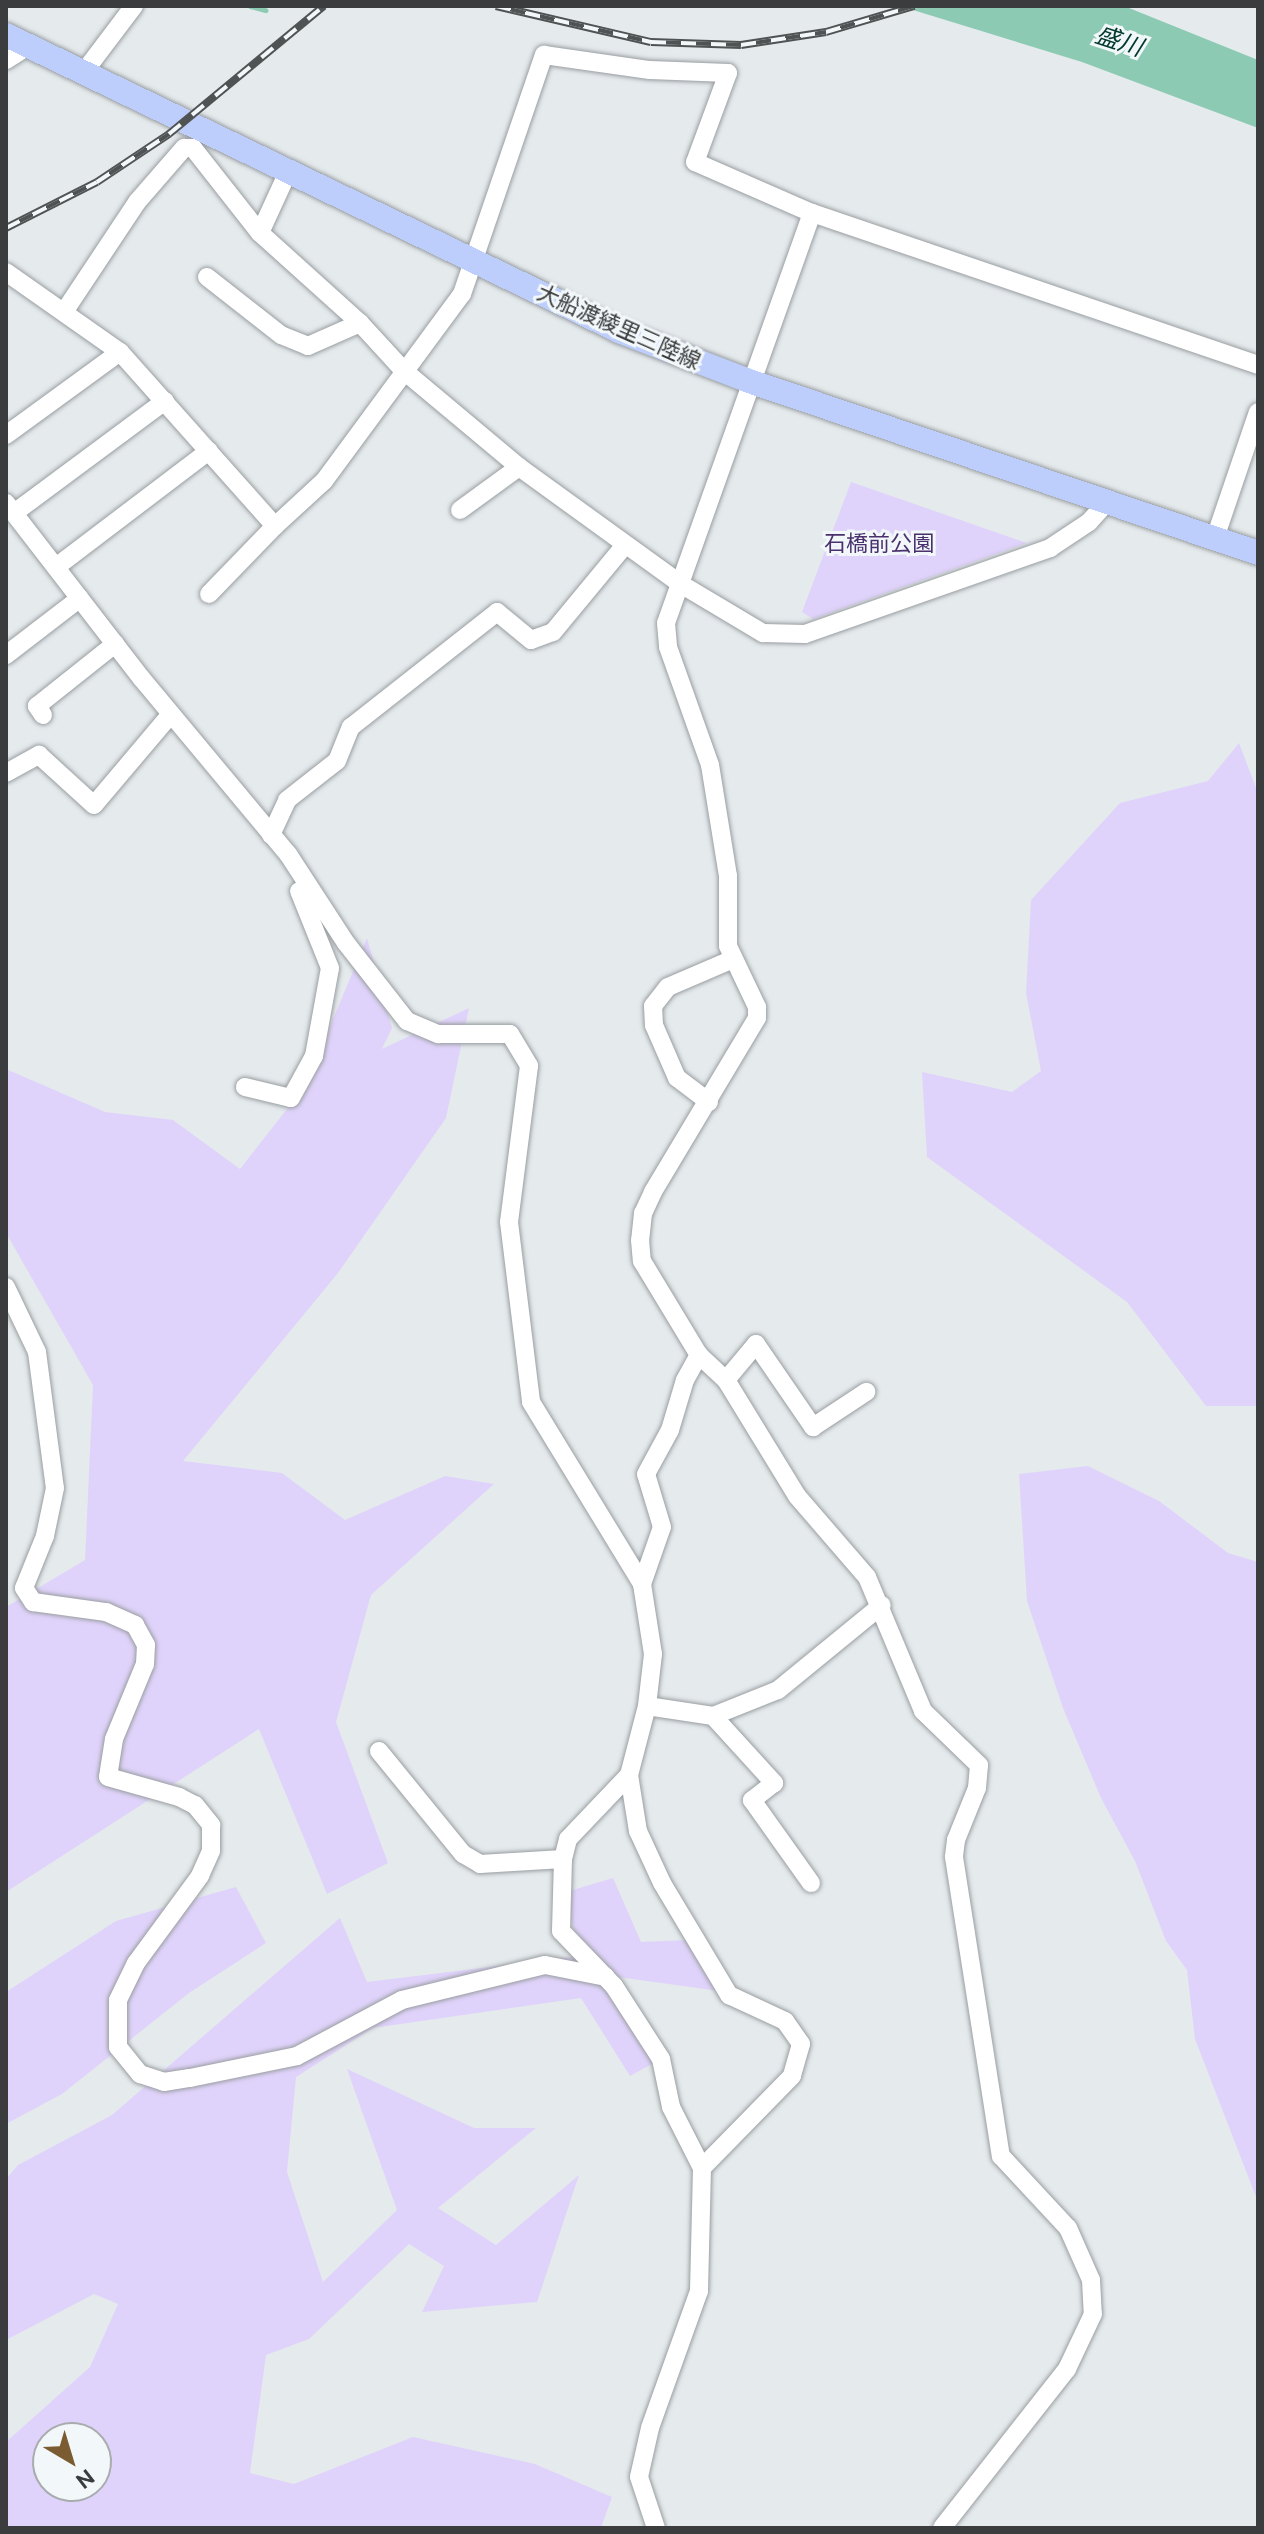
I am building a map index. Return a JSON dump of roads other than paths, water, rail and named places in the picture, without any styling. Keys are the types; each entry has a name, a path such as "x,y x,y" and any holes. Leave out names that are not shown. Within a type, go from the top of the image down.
{"main road":[{"name":"大船渡綾里三陸線","path":"6,35 287,174 619,331 749,381 1258,553"}],"street":[{"path":"84,72 134,6"},
{"path":"6,60 28,46"},
{"path":"209,594 324,481 462,294 544,55 650,70 728,73 695,162 812,213 1258,365"},
{"path":"64,312 137,202 184,148 193,148 260,233 360,323 403,370 519,467 625,545 679,583 763,633 805,634 1050,548 1089,522 1107,502"},
{"path":"260,233 287,174"},
{"path":"812,213 667,611 668,647 710,765 728,876 731,960 757,1007 757,1018 653,1192 640,1240 642,1261 699,1355 726,1380 797,1496 867,1577 882,1605 923,1711 979,1765 954,1857 1001,2156 1068,2228 1091,2280 1093,2314 1067,2369 942,2528"},
{"path":"6,272 120,352 275,526"},
{"path":"207,277 281,335 308,346 360,323"},
{"path":"6,435 120,352"},
{"path":"165,401 10,508 171,714 288,854 346,943 407,1021 438,1034 510,1034 529,1066 509,1222 531,1402 642,1584 653,1654 647,1706 629,1775 638,1831 729,1995 785,2021 801,2044 792,2076 702,2168"},
{"path":"1215,538 1258,412"},
{"path":"56,567 209,451"},
{"path":"460,510 519,467"},
{"path":"271,835 287,800 337,761 351,727 497,612 531,640 553,632 625,545"},
{"path":"6,655 80,598"},
{"path":"43,715 37,706 115,644"},
{"path":"6,773 39,755 94,805 171,714"},
{"path":"245,1087 291,1098 314,1056 328,996 330,968 324,943 288,854"},
{"path":"709,1102 677,1078 654,1025 653,1006 668,987 731,960"},
{"path":"6,1287 37,1352 55,1488 45,1536 24,1588 33,1602 106,1612 135,1625 146,1645 145,1664 114,1739 108,1777 179,1797 195,1805 211,1825 211,1851 200,1876 136,1963 118,2000 118,2047 140,2074 164,2082 297,2056 402,2000 545,1965 606,1977"},
{"path":"726,1380 756,1344 813,1427 866,1392"},
{"path":"642,1584 662,1527 646,1474 670,1430 685,1380 699,1355"},
{"path":"647,1706 713,1716 778,1690 882,1605"},
{"path":"713,1716 774,1783 752,1800 811,1883"},
{"path":"379,1751 463,1854 480,1864 563,1859"},
{"path":"629,1775 568,1839 563,1859 561,1931 606,1977 661,2059 671,2107 702,2168 699,2291 650,2428 639,2477 656,2528"}],"water":[{"name":"盛川","path":"900,6 1124,6 1258,60 1258,128 1082,62"}],"waterway":[{"path":"250,6 265,10"}],"railway":[{"path":"6,228 97,182 169,134 324,6"},
{"path":"496,6 651,42 741,45 826,32 914,6"}],"park label":[{"name":"石橋前公園","path":"879,543"}]}
